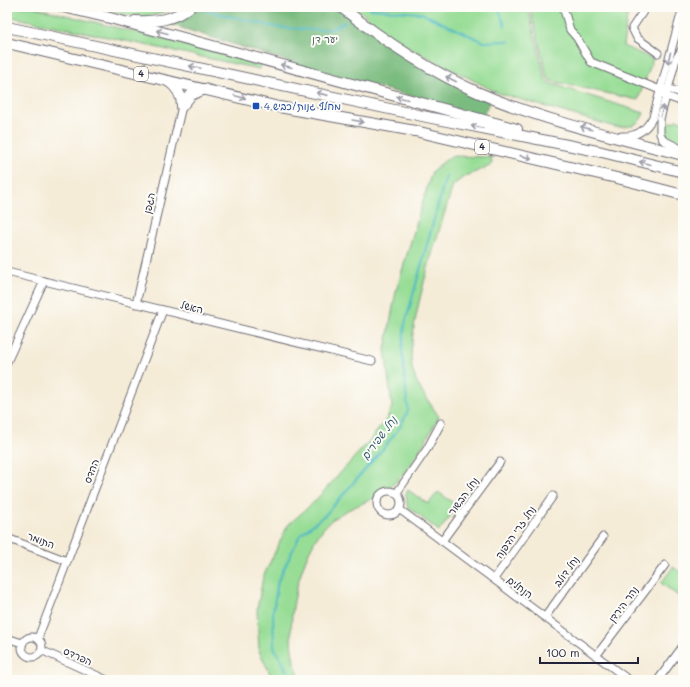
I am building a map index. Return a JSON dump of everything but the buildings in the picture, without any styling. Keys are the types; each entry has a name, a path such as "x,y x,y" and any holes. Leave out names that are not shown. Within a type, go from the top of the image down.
{"highway":[{"path":"63,7 110,18 602,152"},
{"path":"110,18 158,21 174,17 190,7"},
{"path":"341,7 365,26 432,69 477,92 513,106 683,155"},
{"path":"347,7 365,26"},
{"name":"4","path":"7,27 427,117 602,152 683,172"},
{"name":"4","path":"7,44 207,89 279,107 414,131 621,179 683,195"},
{"path":"7,50 94,63"},
{"path":"166,80 178,91 182,100 182,106"},
{"path":"182,106 191,95 207,89"}],"street":[{"path":"564,7 570,30 578,38 591,62 660,90 666,96 683,102"},
{"path":"646,7 632,28 637,38 658,52"},
{"path":"611,135 634,136 645,129 653,117 682,7"},
{"path":"683,48 676,59 660,119 660,134 663,140 683,150"},
{"path":"660,90 668,89 683,93"},
{"name":"הגפן","path":"136,304 182,106"},
{"name":"האשל","path":"7,272 372,361"},
{"path":"7,362 44,281"},
{"name":"ההדס","path":"38,638 163,310"},
{"path":"396,494 427,449 441,423"},
{"name":"נחל הבשור","path":"442,541 500,462"},
{"path":"390,491 396,494 400,500 399,509 396,512 388,514 381,511 378,504 382,494 390,491"},
{"name":"נחל זרי הדפנה","path":"494,579 553,496"},
{"name":"הנחלים","path":"399,509 629,680"},
{"name":"נחל דולב","path":"544,617 603,537"},
{"name":"התומר","path":"7,538 67,561"},
{"name":"נהר הירדן","path":"596,656 665,565"},
{"path":"27,637 38,638 41,644 41,650 37,655 30,657 22,651 22,643 27,637"},
{"path":"7,638 22,643"},
{"path":"658,680 683,646"},
{"name":"הפרדס","path":"41,650 107,680"}],"green space":[{"path":"7,7 33,7 261,63 259,69 7,16"},
{"path":"92,7 182,7 151,16 132,16"},
{"name":"יער דן","path":"200,7 337,7 490,101 483,116 312,69 169,24"},
{"path":"355,7 528,7 545,78 549,83 644,113 642,118 636,124 615,127 498,93 394,40"},
{"path":"530,7 632,7 627,17 623,46 653,59 638,100 550,81 547,77"},
{"path":"677,120 683,121 683,145 664,136 662,126"},
{"path":"451,156 491,157 492,165 464,177 453,185 432,253 417,310 411,358 414,375 416,381 439,417 416,456 404,474 396,482 382,493 333,519 321,532 310,550 301,572 295,596 291,643 295,664 302,680 273,680 259,651 257,610 263,577 288,525 314,502 371,439 387,418 392,407 385,350 396,291 432,171"},
{"path":"408,490 428,504 438,492 458,506 439,531 407,506 406,493"},
{"path":"673,567 683,574 682,599 661,583"}],"waterway":[{"name":"נחל שפירים","path":"498,7 505,26"},
{"path":"200,9 275,27 313,30 331,29 345,22"},
{"path":"370,9 421,13 484,42 509,41"},
{"name":"נחל שפירים","path":"292,680 274,647 273,611 278,581 300,535 326,514 383,449 400,427 408,411 402,350 405,324 446,176"}],"place":[{"name":"מחלף גנות/כביש 4","path":"256,106"}]}
